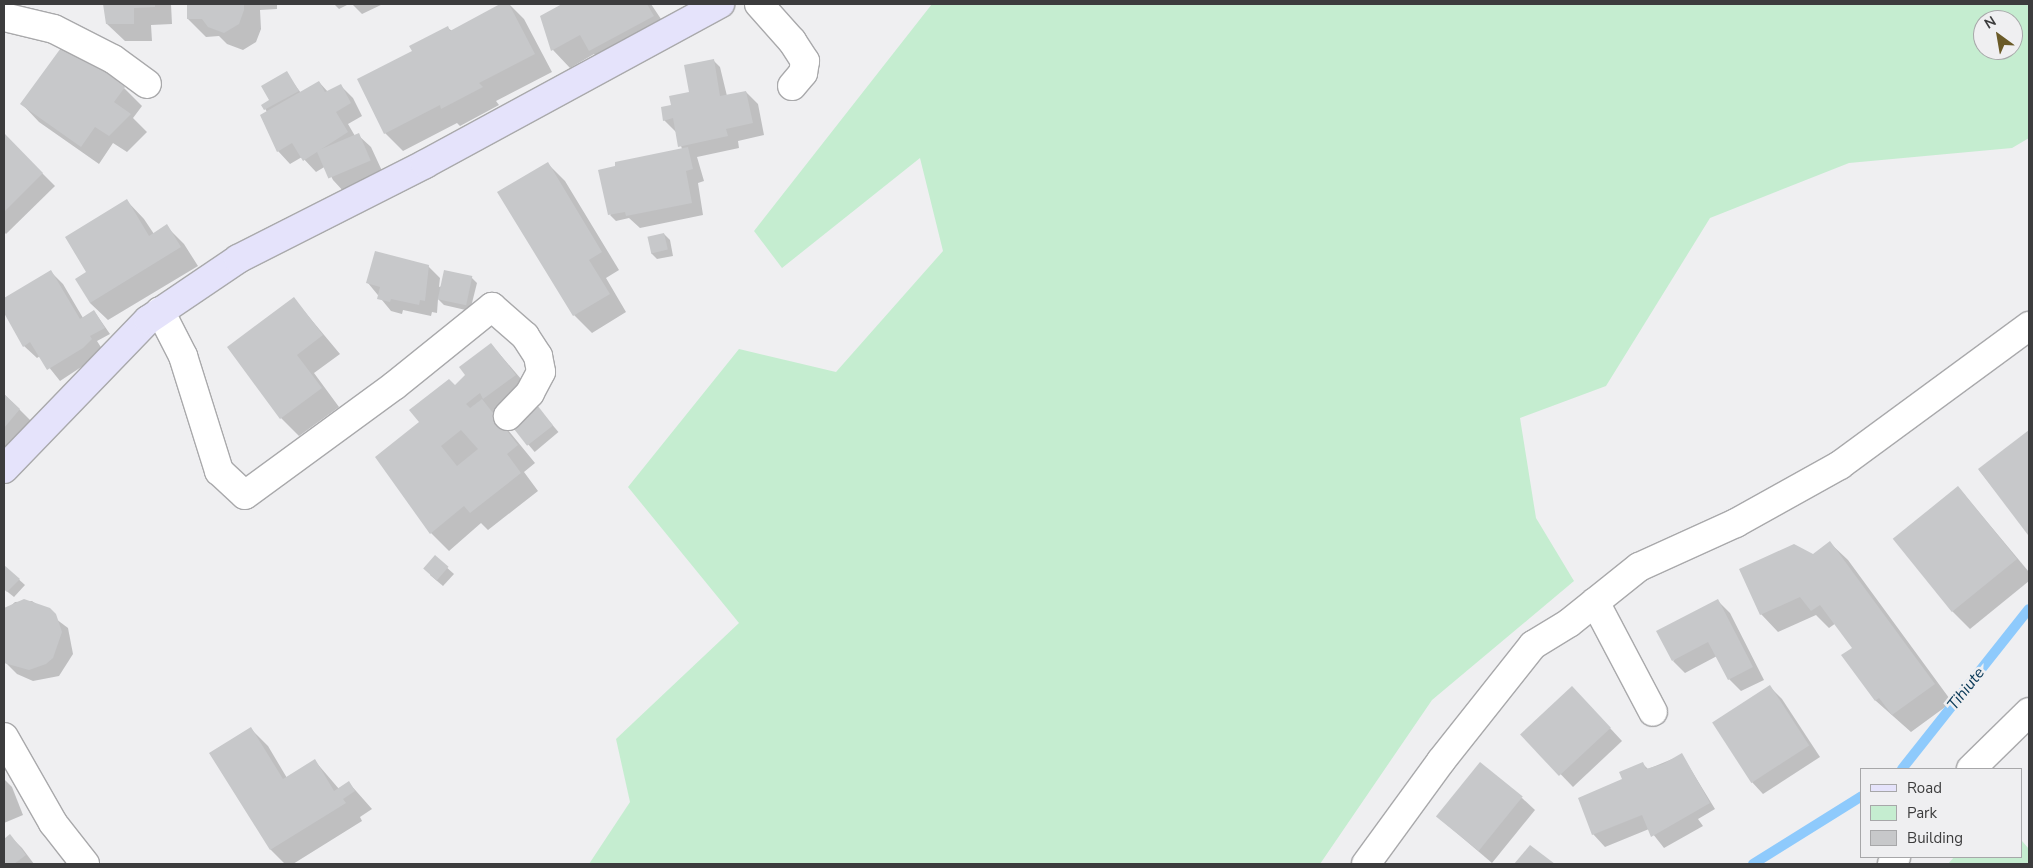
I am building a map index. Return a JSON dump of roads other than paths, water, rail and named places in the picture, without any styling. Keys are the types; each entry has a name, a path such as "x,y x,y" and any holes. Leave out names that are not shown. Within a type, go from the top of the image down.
{"main road":[{"path":"4,469 80,387 160,311 238,259 466,142 720,4"}],"street":[{"path":"12,4 4,16 54,29 112,59 147,84"},
{"path":"759,4 783,29 805,61 803,73 792,86"},
{"path":"160,311 183,356 218,471 245,495 394,386 492,307 525,336 538,356 541,372 530,393 508,416"},
{"path":"1366,864 1523,655 1639,567 1736,523 1840,465 2029,326"},
{"path":"1595,602 1653,712"},
{"path":"1971,768 2029,712"},
{"path":"4,737 53,823 85,864"}],"waterway":[{"name":"Tihiute","path":"1903,768 2029,609"},
{"name":"Tihiute","path":"1753,864 1860,797"}]}
